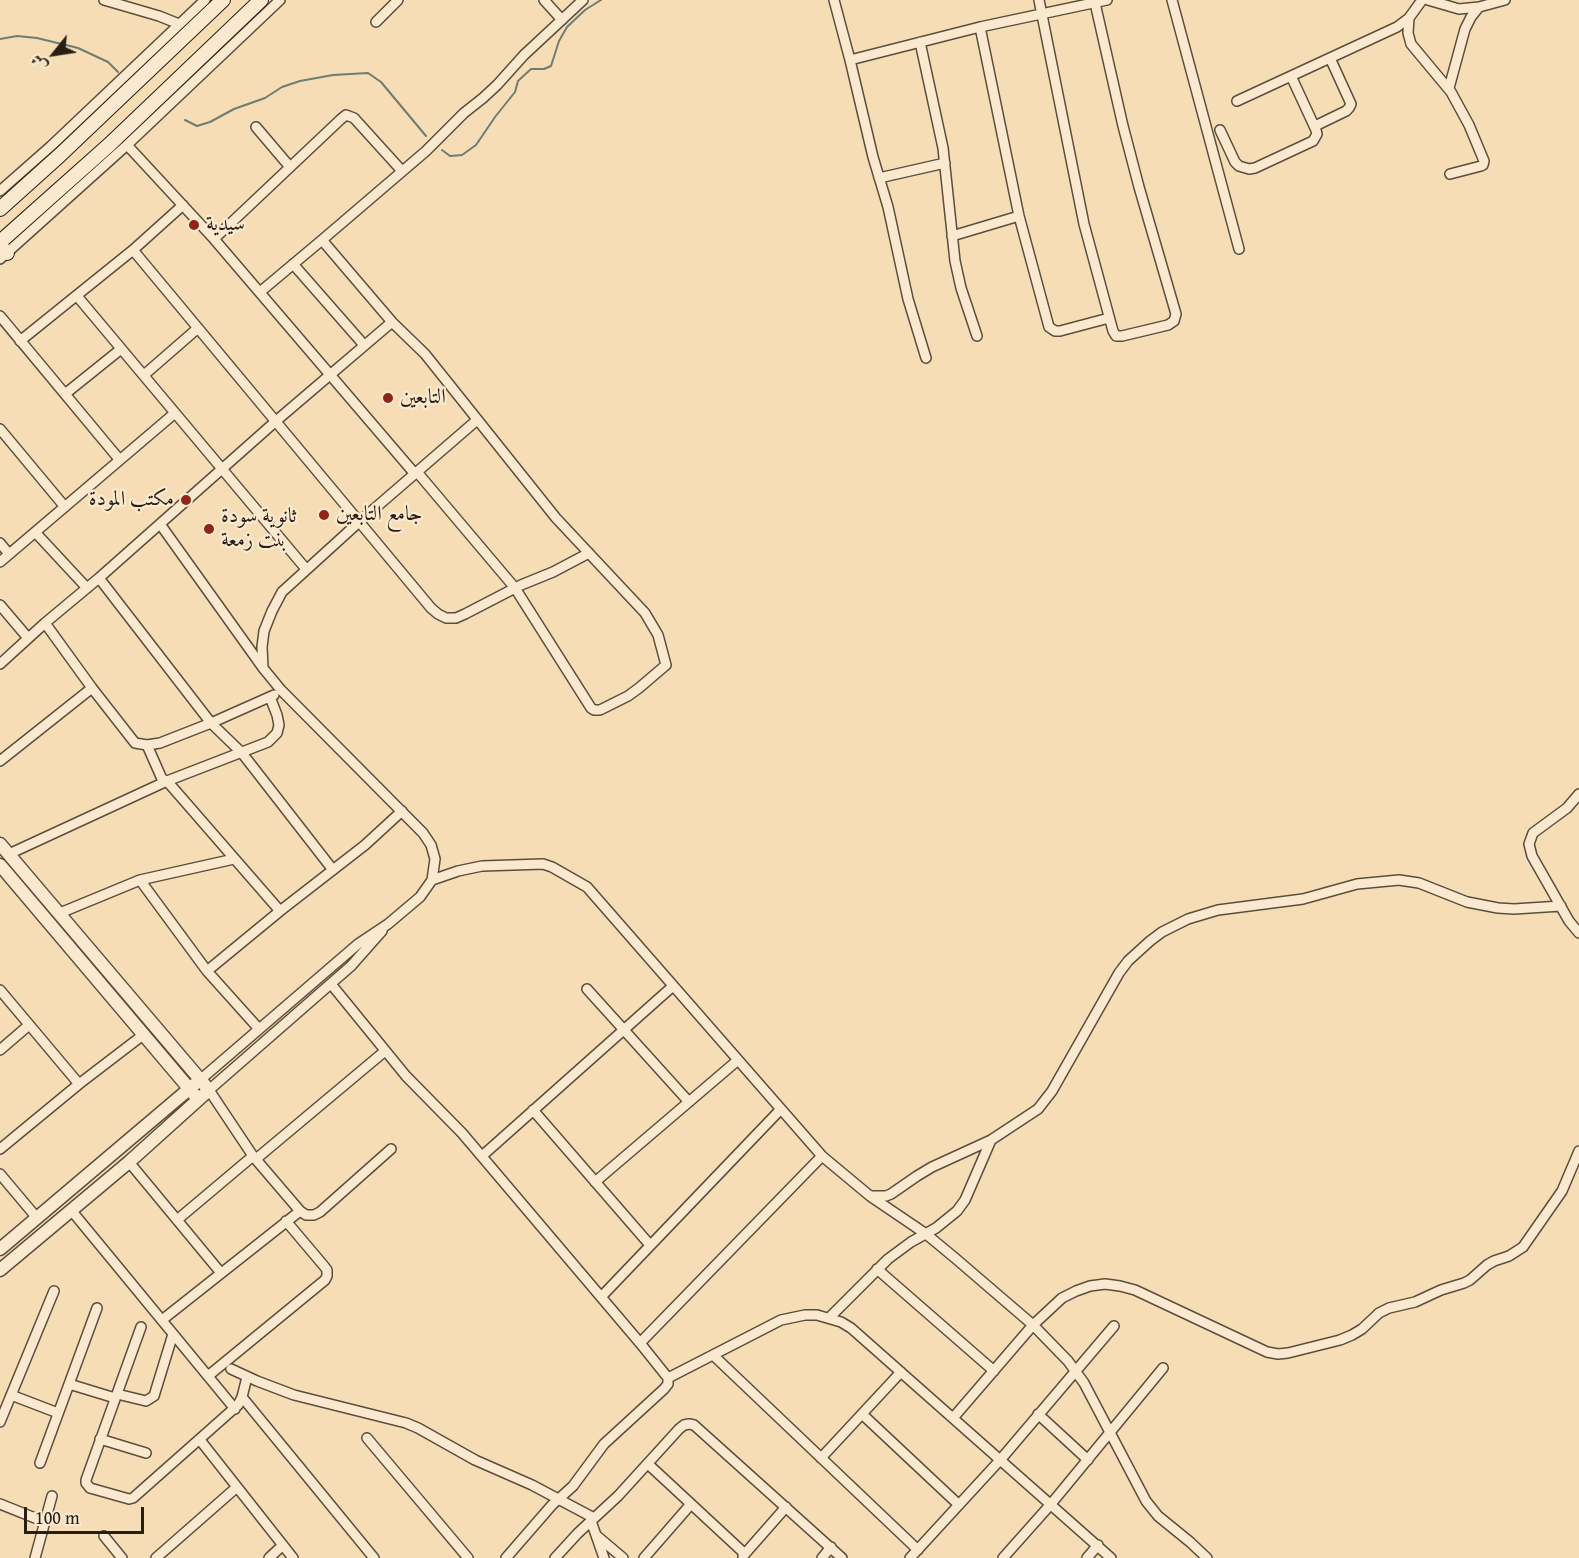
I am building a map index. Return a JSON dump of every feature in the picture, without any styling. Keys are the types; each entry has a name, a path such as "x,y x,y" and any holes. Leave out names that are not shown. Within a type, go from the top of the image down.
{"main road":[{"path":"0,209 56,151 223,0"},
{"path":"2,250 261,0"}],"street":[{"path":"104,0 179,24"},
{"path":"0,191 56,151 205,0"},
{"path":"2,250 128,146 280,0"},
{"path":"376,22 398,0"},
{"path":"544,0 562,20"},
{"path":"260,292 402,171 490,92 524,55 583,0"},
{"path":"834,0 888,207 908,299 926,358"},
{"path":"1039,0 1079,205 1109,318 1113,331 1119,337 1168,325 1174,321 1176,314 1126,136 1095,3"},
{"path":"850,60 980,27 1107,0"},
{"path":"1172,0 1239,249"},
{"path":"1238,101 1397,27 1409,18 1422,0"},
{"path":"1428,0 1459,9 1479,7 1505,0"},
{"path":"1449,88 1465,29 1479,7"},
{"path":"1409,18 1408,33 1411,44 1449,88 1472,133 1484,163 1481,166 1450,174"},
{"path":"980,27 1019,216 1049,327 1060,331 1109,318"},
{"path":"920,42 943,148 955,261 961,288 977,336"},
{"path":"1315,126 1346,111 1351,104 1330,58"},
{"path":"1221,130 1235,162 1249,169 1310,144 1316,138 1315,126 1291,76"},
{"path":"214,239 346,115 354,118 402,171"},
{"path":"256,127 290,167"},
{"path":"128,146 214,239 515,588 591,708 600,710 633,692 666,665 658,635 650,620 556,519 424,354 392,322 322,240"},
{"path":"879,178 945,163"},
{"path":"20,341 133,250 183,205"},
{"path":"952,236 1019,216"},
{"path":"133,250 438,614 446,618 456,618 589,554"},
{"path":"293,264 364,345"},
{"path":"77,296 306,569"},
{"path":"0,316 119,459"},
{"path":"0,664 392,322"},
{"path":"144,375 198,328"},
{"path":"65,394 121,349"},
{"path":"0,562 175,412"},
{"path":"263,668 264,631 282,592 477,420"},
{"path":"0,429 65,507"},
{"path":"0,1249 358,944 388,924 420,897 432,880 435,859 431,845 423,833 281,690 160,524"},
{"path":"35,532 87,588"},
{"path":"0,543 9,554"},
{"path":"99,578 211,723 242,753 333,870"},
{"path":"0,605 28,638"},
{"path":"45,623 135,743 147,745 160,742 211,723 281,690"},
{"path":"0,761 92,688"},
{"path":"9,854 167,781 268,742 277,733 279,725 278,715 270,697"},
{"path":"147,745 162,779 167,781 280,911"},
{"path":"1579,794 1567,808 1533,833 1529,844 1532,856 1579,933"},
{"path":"207,971 365,845 402,811"},
{"path":"0,844 209,1090 255,1158 300,1211 306,1215 320,1212 392,1149"},
{"path":"60,914 140,880 234,859"},
{"path":"432,880 466,869 543,864 580,882 822,1156 870,1196 926,1234 1033,1325 1076,1370 1151,1509 1207,1558"},
{"path":"0,865 198,1099"},
{"path":"140,880 207,971 259,1029"},
{"path":"870,1196 891,1194 924,1172 991,1140 1029,1116 1046,1101 1128,961 1162,932 1188,919 1218,910 1309,898 1358,884 1399,880 1419,883 1452,897 1482,906 1514,909 1561,906"},
{"path":"0,1270 129,1162 331,984 361,956 388,924"},
{"path":"331,984 385,1051 482,1156 668,1378 668,1384 664,1389 604,1444 580,1479 558,1499 506,1558"},
{"path":"482,1156 674,986"},
{"path":"587,988 689,1102"},
{"path":"0,990 79,1084"},
{"path":"0,1050 29,1025"},
{"path":"0,1149 143,1035"},
{"path":"177,1220 385,1051"},
{"path":"595,1182 738,1060"},
{"path":"601,1297 781,1109"},
{"path":"533,1110 650,1245"},
{"path":"829,1318 899,1250 947,1220 965,1200 991,1140"},
{"path":"953,1418 1033,1325 1062,1298 1090,1286 1105,1284 1135,1290 1267,1352 1288,1353 1340,1340 1362,1329 1379,1313 1389,1308 1415,1302 1464,1283 1487,1264 1517,1252 1529,1240 1562,1191 1579,1151"},
{"path":"640,1343 822,1156"},
{"path":"129,1162 221,1272"},
{"path":"0,1174 37,1218"},
{"path":"71,1210 235,1409"},
{"path":"162,1320 300,1211"},
{"path":"208,1376 325,1280 327,1270 286,1221"},
{"path":"877,1269 994,1371"},
{"path":"0,1422 54,1292"},
{"path":"40,1463 97,1308"},
{"path":"668,1378 787,1318 805,1315 829,1318 851,1328 1111,1558"},
{"path":"910,1558 1001,1459 1114,1326"},
{"path":"141,1327 86,1483 90,1488 129,1499 133,1498 235,1409 242,1397 247,1377"},
{"path":"69,1384 146,1401 154,1396 173,1334"},
{"path":"713,1355 918,1550"},
{"path":"1003,1558 1051,1504 1163,1368"},
{"path":"231,1369 294,1395 406,1423 475,1460 520,1479 593,1520 604,1558"},
{"path":"821,1458 901,1372"},
{"path":"11,1395 58,1413"},
{"path":"242,1397 374,1558"},
{"path":"862,1414 959,1505"},
{"path":"1038,1414 1088,1460"},
{"path":"555,1558 618,1497 684,1425 689,1424 694,1425 842,1558"},
{"path":"367,1438 468,1558"},
{"path":"100,1439 146,1453"},
{"path":"200,1440 293,1558"},
{"path":"648,1464 692,1504 743,1556 786,1507"},
{"path":"156,1558 237,1487"},
{"path":"35,1558 52,1496"},
{"path":"0,1504 45,1522"},
{"path":"644,1558 692,1504"},
{"path":"596,1535 623,1558"},
{"path":"104,1536 122,1558"},
{"path":"269,1558 283,1545"},
{"path":"1087,1558 1098,1545"},
{"path":"822,1558 831,1547"}],"waterway":[{"path":"442,150 450,156 462,155 476,145 515,92 518,81 531,69 544,69 551,66 559,41 567,27 585,10 601,0"},
{"path":"0,39 17,36 37,38 78,48 108,62 118,72"},
{"path":"185,120 197,126 210,122 234,109 265,98 282,87 300,81 333,75 368,73 381,82 426,136"}],"place":[{"name":"سيدية","path":"194,225"},
{"name":"التابعين","path":"388,398"},
{"name":"مكتب المودة","path":"186,500"},
{"name":"جامع التابعين","path":"324,515"},
{"name":"ثانوية سودة بنت زمعة","path":"209,529"}]}
